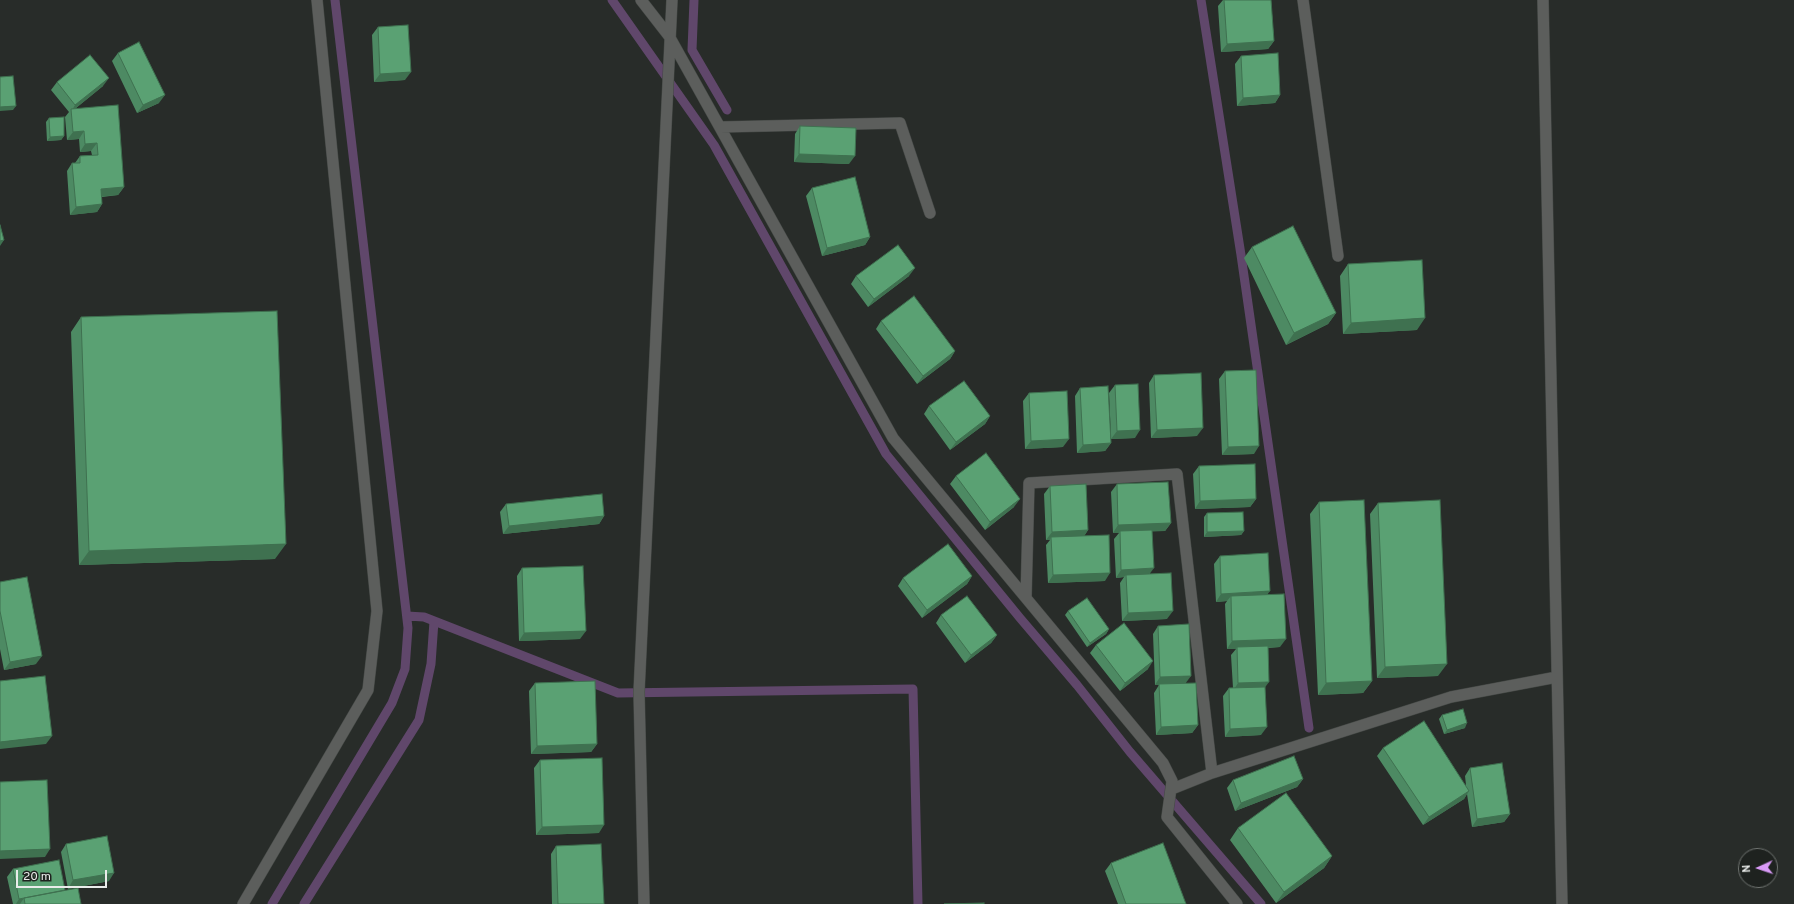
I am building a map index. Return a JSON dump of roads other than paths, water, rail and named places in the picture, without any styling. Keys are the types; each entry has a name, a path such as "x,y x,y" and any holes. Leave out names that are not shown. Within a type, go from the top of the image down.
{"street":[{"path":"243,904 368,690 377,611 317,0"},
{"path":"641,0 669,36 893,438 1163,763 1172,781 1167,817 1237,904"},
{"path":"644,904 639,692 669,36 672,0"},
{"path":"1303,0 1338,256"},
{"path":"1543,0 1562,904"},
{"path":"720,127 900,123 930,213"},
{"path":"1026,598 1029,483 1177,474 1212,773"},
{"path":"1172,789 1212,773 1451,697 1557,677"}],"waterway":[{"path":"272,904 392,703 405,669 408,628 335,0"},
{"path":"612,0 714,145 886,454 1020,618 1077,685 1130,752 1261,904"},
{"path":"694,0 692,50 727,110"},
{"path":"1201,0 1241,255 1309,728"},
{"path":"407,616 424,617 618,693 913,689 918,904"},
{"path":"304,904 419,720 431,664 434,621"}]}
